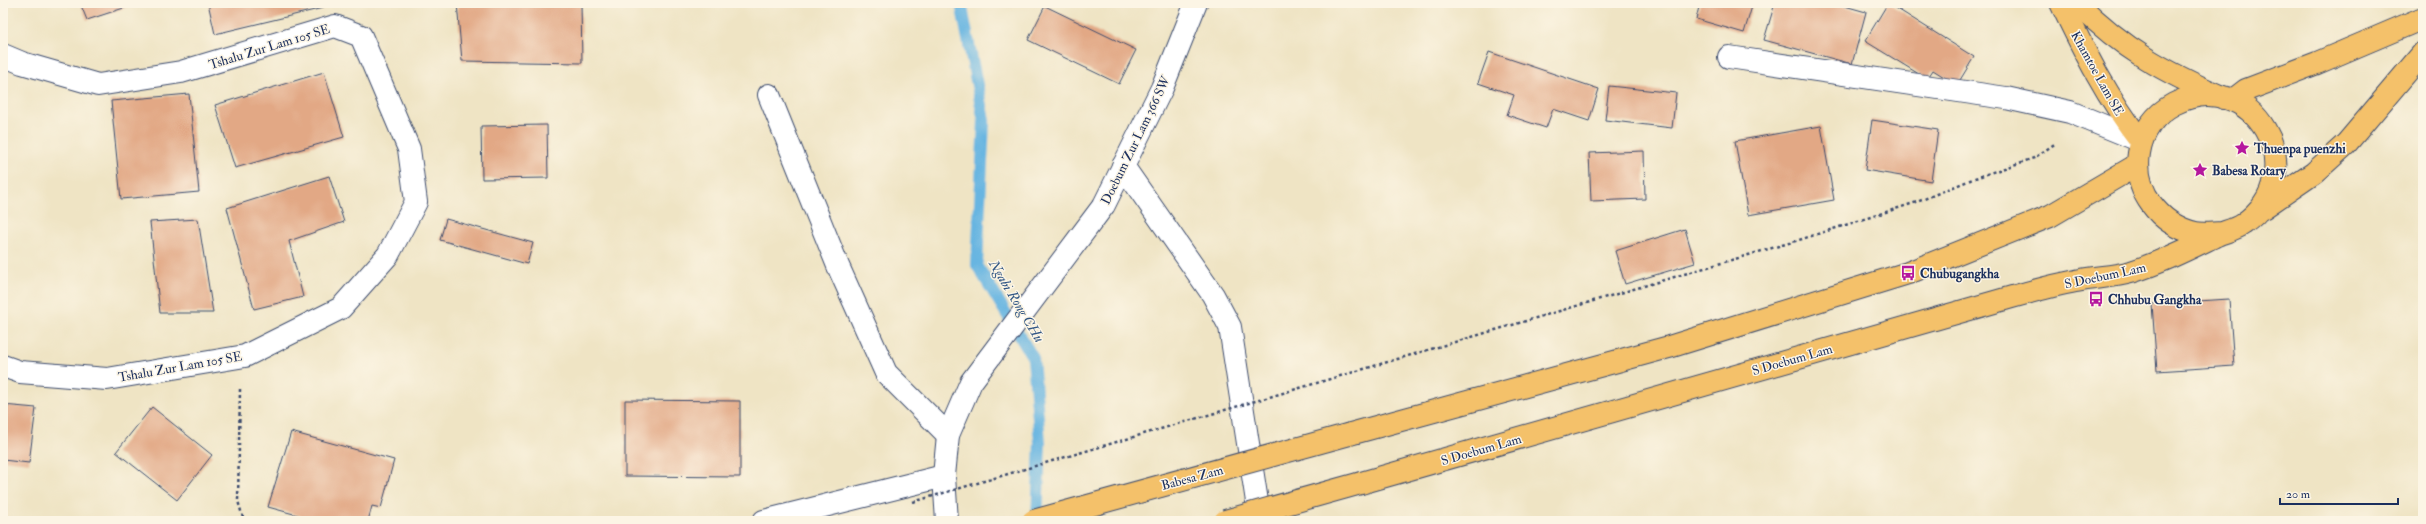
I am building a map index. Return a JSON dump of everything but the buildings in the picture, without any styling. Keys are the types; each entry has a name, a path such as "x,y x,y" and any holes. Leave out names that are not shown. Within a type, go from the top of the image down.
{"main road":[{"name":"Khamtoe Lam SE","path":"2061,3 2078,39 2124,119 2141,141"},
{"name":"Khamtoe Lam SE","path":"2077,3 2100,26 2145,60 2229,99"},
{"path":"2229,99 2246,90 2317,63 2423,18"},
{"path":"2259,211 2269,195 2276,177 2276,158 2271,140 2263,123 2249,109 2229,99 2204,95 2184,99 2161,113 2151,122 2141,141 2137,165 2142,189 2155,210 2169,222 2197,233 2222,233 2242,225 2259,211 2314,173 2346,144 2423,53"},
{"name":"Babesa Zam","path":"1033,521 1669,347 1908,273 2050,216 2137,165"},
{"name":"S Doebum Lam","path":"1225,521 2012,296 2076,281 2130,272 2172,257 2222,233"}],"street":[{"name":"Doebum Zur Lam 366 SW","path":"947,521 944,476 948,435 971,382 1104,205 1162,88 1196,3"},
{"name":"Tshalu Zur Lam 105 SE","path":"3,55 22,63 98,85 181,72 335,26 361,36 409,149 416,202 388,255 341,308 245,356 107,379 20,372 3,366"},
{"path":"1730,57 2006,98 2070,112 2141,141"},
{"path":"768,95 838,266 886,373 948,435"},
{"path":"1123,166 1213,295 1230,327 1260,521"},
{"path":"764,521 944,476"}],"path":[{"path":"913,502 1799,240 1917,202 1975,178 2034,158 2060,141 2070,112"},
{"path":"244,521 238,501 240,392 245,356"}],"waterway":[{"name":"Ngabi Rong CHu","path":"961,3 984,121 977,265 1033,358 1040,442 1037,521"}],"place":[{"name":"Thuenpa puenzhi","path":"2242,148"},
{"name":"Babesa Rotary","path":"2200,170"},
{"name":"Chubugangkha","path":"1908,273"},
{"name":"Chhubu Gangkha","path":"2096,299"}]}
